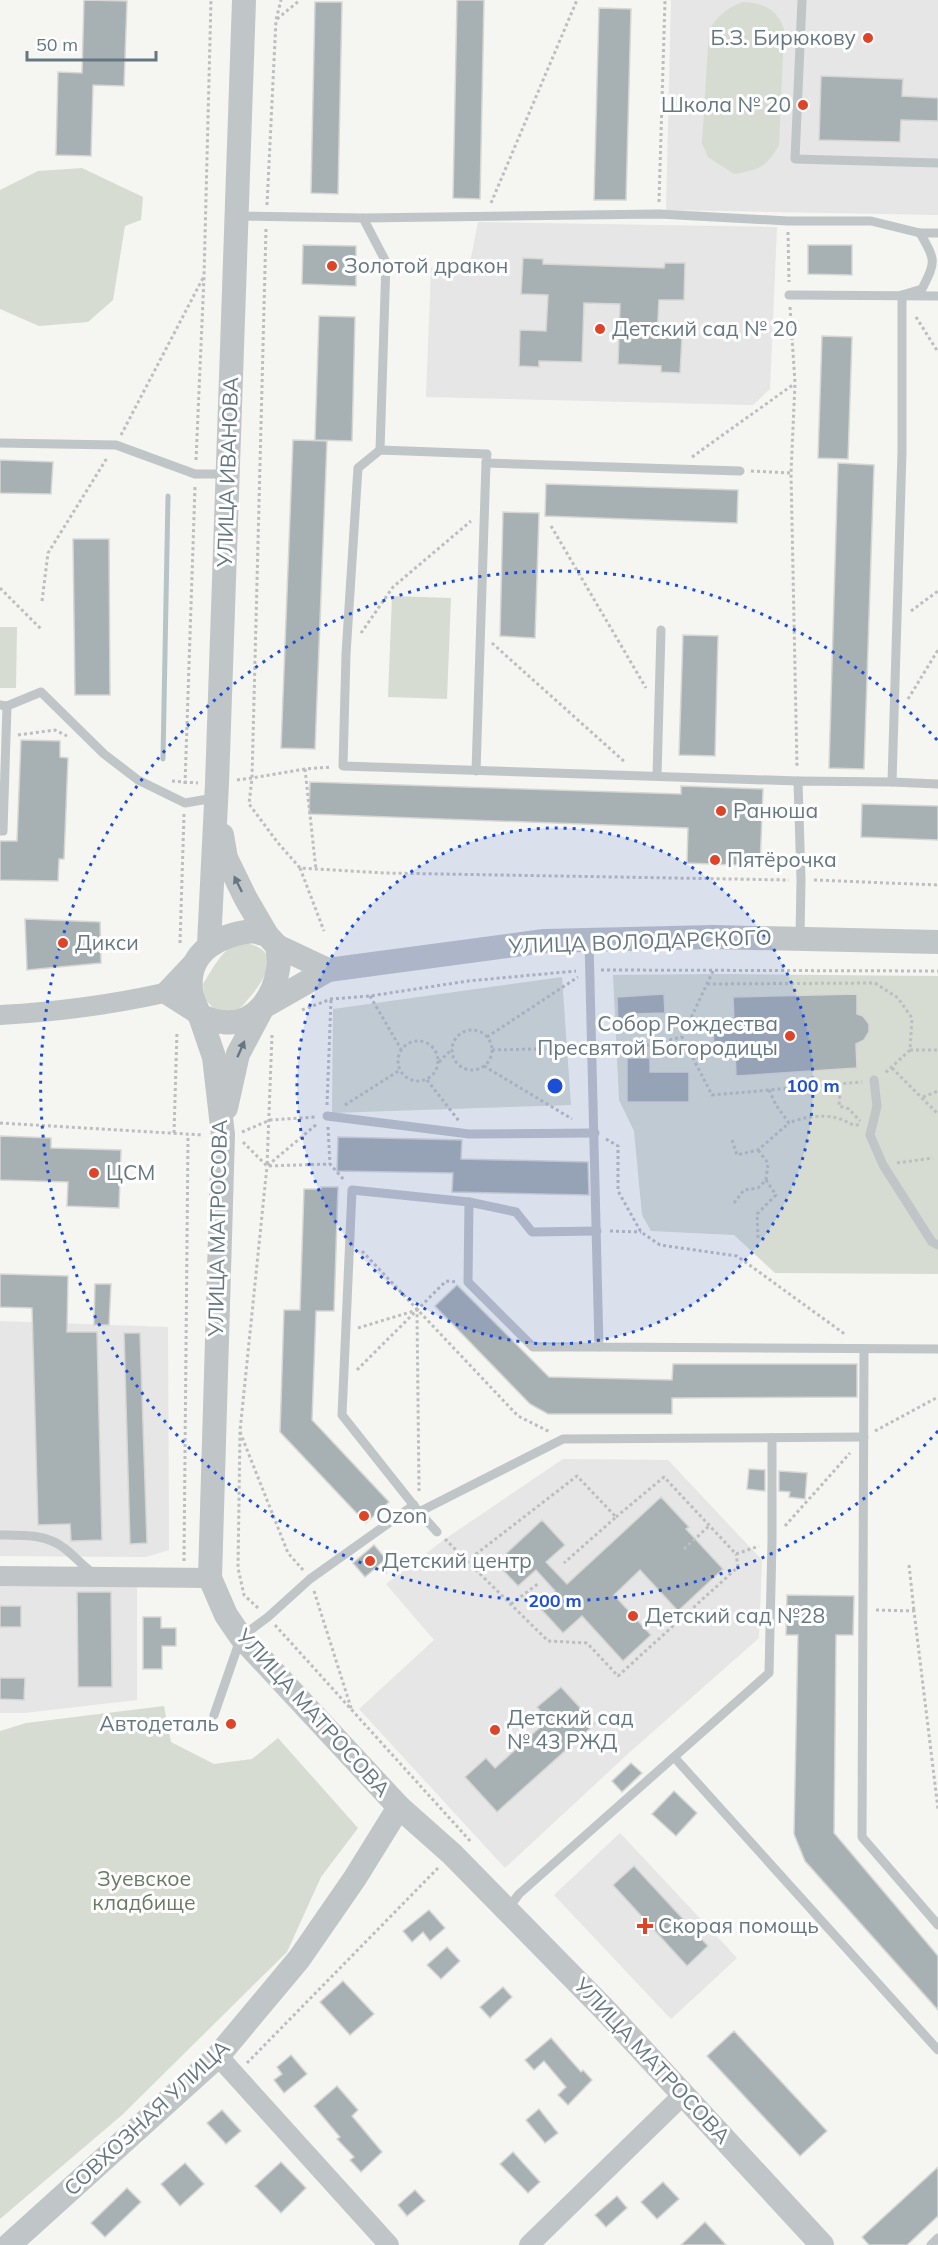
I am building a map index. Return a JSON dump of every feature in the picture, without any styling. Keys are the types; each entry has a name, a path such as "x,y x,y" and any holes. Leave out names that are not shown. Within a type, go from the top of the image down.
{"street":[{"name":"УЛИЦА ИВАНОВА","path":"204,951 216,797 244,0"},
{"path":"216,797 226,858 246,899 272,940 279,968 267,1016"},
{"path":"0,1015 126,1001 164,993 204,951 238,932 254,931 328,970 267,1016 238,1054 223,1131"},
{"name":"УЛИЦА ВОЛОДАРСКОГО","path":"328,970 544,941 800,937 938,942"},
{"path":"200,1016 190,990 192,973 204,951"},
{"path":"164,993 200,1016 224,1023 267,1016"},
{"name":"УЛИЦА МАТРОСОВА","path":"200,1016 214,1057 223,1131 210,1578 226,1615 241,1637 399,1807 452,1854 507,1910 684,2094 822,2245"},
{"path":"0,1576 210,1578"},
{"name":"СОВХОЗНАЯ УЛИЦА","path":"9,2245 218,2056 299,1959 355,1878 399,1807"},
{"path":"218,2056 389,2245"},
{"path":"529,2245 684,2094"}],"lane":[{"path":"802,0 795,159 938,163"},
{"path":"237,216 363,218 659,214 788,221 871,221 920,233 938,233"},
{"path":"363,218 386,262 380,450"},
{"path":"902,295 922,289 934,266 932,253 920,233"},
{"path":"789,295 938,296"},
{"path":"892,782 902,452 902,295"},
{"path":"0,442 116,445 195,474 228,474"},
{"path":"476,771 487,454 380,450 358,468 346,654 343,766 476,771 798,781 938,784"},
{"path":"486,463 740,471"},
{"path":"657,776 661,630"},
{"path":"0,831 3,831 3,705 40,692 104,754 138,780 184,803 216,797"},
{"path":"798,781 800,937"},
{"path":"589,940 599,1347"},
{"path":"874,1080 877,1106 870,1135 883,1165 932,1242 938,1245"},
{"path":"327,1116 470,1134 595,1134"},
{"path":"437,1532 416,1509 342,1415 352,1190 469,1202 516,1212 532,1232 597,1231"},
{"path":"469,1202 468,1282 533,1347 938,1349"},
{"path":"864,1349 865,1563 862,1610 862,1837 938,1925"},
{"path":"214,1715 241,1637 268,1617 310,1579 416,1509 563,1439 864,1437"},
{"path":"507,1910 519,1894 769,1673 772,1438"},
{"path":"0,1535 31,1535 46,1539 63,1547 99,1577"},
{"path":"674,1756 938,2050"},
{"path":"931,2245 938,2238"}],"path":[{"path":"280,0 276,20 267,216 252,778 305,769 343,766"},
{"path":"276,20 300,0"},
{"path":"486,216 577,0"},
{"path":"659,214 665,0"},
{"path":"788,221 789,295 795,383 791,473 798,781"},
{"path":"902,295 938,352"},
{"path":"676,469 795,383"},
{"path":"740,471 791,473"},
{"path":"346,654 393,587 484,510"},
{"path":"551,526 659,710"},
{"path":"0,588 42,630"},
{"path":"897,621 938,591"},
{"path":"480,633 641,776"},
{"path":"894,720 938,650"},
{"path":"305,769 316,870 938,885"},
{"path":"300,868 324,931"},
{"path":"487,1037 589,970"},
{"path":"293,1013 331,999 370,996 468,981 589,970 938,971"},
{"path":"492,1050 639,1047 682,1036 713,971"},
{"path":"682,1036 712,1095 874,1080 892,1068 910,1050 912,1018 898,998 875,983 707,984"},
{"path":"370,996 401,1049"},
{"path":"331,999 327,1116 330,1164 352,1190"},
{"path":"267,1016 270,1120 240,1431 238,1568 244,1595 268,1617 478,1849"},
{"path":"174,1133 177,1031"},
{"path":"439,1062 432,1046 422,1041 411,1041 401,1049 398,1059 400,1070 405,1077 412,1080 427,1080 435,1074 439,1062 452,1049 455,1039 466,1031 477,1031 487,1037 492,1050 484,1066 473,1070 462,1068 455,1062 452,1049"},
{"path":"910,1050 938,1050"},
{"path":"484,1066 618,1146 618,1191 641,1232 660,1245 737,1256 864,1349"},
{"path":"892,1068 938,1114"},
{"path":"267,1166 327,1116 400,1070"},
{"path":"427,1080 470,1134"},
{"path":"732,1140 737,1155 758,1150 789,1123 801,1118 837,1118 852,1125 862,1125 849,1109 839,1106 840,1095 837,1084"},
{"path":"770,1090 776,1105 789,1123"},
{"path":"923,1097 938,1090"},
{"path":"327,1116 270,1120 235,1135 267,1166 330,1164"},
{"path":"0,1123 188,1135 223,1131"},
{"path":"184,1578 188,1135"},
{"path":"734,1203 744,1190 758,1188 766,1180 768,1163 758,1150"},
{"path":"883,1165 933,1158"},
{"path":"758,1238 757,1214 776,1196 766,1180"},
{"path":"597,1231 641,1232"},
{"path":"349,1236 518,1416 563,1439"},
{"path":"343,1384 446,1281 468,1282"},
{"path":"345,1332 417,1310"},
{"path":"416,1509 417,1310"},
{"path":"467,1561 577,1476 616,1517"},
{"path":"437,1532 548,1641 587,1644 618,1676 738,1568 736,1554 664,1477 564,1563"},
{"path":"684,1549 709,1526"},
{"path":"736,1554 772,1541"},
{"path":"909,1565 938,1809"},
{"path":"511,1604 539,1583"},
{"path":"862,1610 914,1611"},
{"path":"236,2075 452,1854"}],"shaded area":[{"name":"Школа № 20","path":"671,0 938,0 938,215 666,210"},
{"name":"Детский сад № 20","path":"478,222 777,227 770,389 753,405 426,397 431,268 458,270 471,258"},
{"path":"0,1321 168,1327 169,1550 146,1557 0,1556"},
{"name":"Детский сад №28","path":"563,1459 668,1460 762,1560 759,1638 631,1751 505,1868 359,1709 434,1640 386,1584 445,1539"},
{"path":"0,1584 137,1586 137,1700 24,1713 0,1713"},
{"name":"Скорая помощь","path":"620,1833 737,1958 671,2019 554,1895"}],"green space":[{"path":"743,2 769,8 778,16 784,29 779,145 766,163 749,171 734,174 708,157 702,143 709,30 723,13"},
{"path":"82,168 143,197 141,220 125,226 113,300 88,322 39,326 0,309 0,190 38,171"},
{"path":"392,596 451,598 447,699 388,697"},
{"path":"0,627 17,627 16,688 0,688"},
{"path":"238,942 252,944 261,949 268,962 267,970 257,988 238,1010 233,1012 214,1009 204,998 203,984 222,955"},
{"path":"613,975 938,976 938,1274 775,1273 734,1235 651,1231 642,1215 634,1131 619,1100"},
{"path":"562,977 571,1105 332,1113 333,1009"},
{"name":"Зуевское кладбище","path":"164,1706 171,1742 214,1764 252,1759 278,1738 358,1828 321,1877 287,1952 122,2115 0,2219 0,1731 26,1723"}],"building":[{"path":"84,0 127,1 124,86 93,85 91,156 56,155 58,72 82,73"},
{"path":"457,0 484,0 480,199 453,198"},
{"path":"315,2 342,2 338,194 311,193"},
{"path":"599,8 631,9 626,200 594,200"},
{"path":"821,76 903,79 902,96 938,98 938,121 901,120 900,142 819,140"},
{"path":"303,245 356,246 356,286 302,284"},
{"path":"808,245 852,245 852,275 808,274"},
{"path":"523,258 543,259 543,264 664,268 665,263 685,263 684,300 659,300 657,336 682,337 680,373 661,372 661,366 618,364 620,304 584,303 582,362 539,361 539,367 519,366 520,330 546,331 548,295 521,294"},
{"path":"319,316 355,317 352,441 315,440"},
{"path":"822,336 852,337 848,459 818,458"},
{"path":"293,440 327,441 315,749 281,748"},
{"path":"0,460 53,462 51,494 0,493"},
{"path":"838,463 874,465 864,769 829,768"},
{"path":"546,484 738,490 737,523 545,516"},
{"path":"503,512 539,513 535,638 500,636"},
{"path":"73,539 109,539 110,695 75,695"},
{"path":"683,635 718,636 715,756 679,755"},
{"path":"21,740 60,741 60,757 68,758 64,859 59,859 58,881 0,880 0,841 17,841"},
{"path":"310,782 681,794 681,786 763,789 760,866 687,863 688,828 309,814"},
{"path":"862,804 938,806 938,840 861,837"},
{"name":"Дикси","path":"25,919 100,922 101,963 27,970"},
{"path":"664,994 665,1013 632,1014 633,1026 618,1027 617,997"},
{"name":"Собор Рождества Пресвятой Богородицы","path":"857,994 857,1014 863,1016 869,1024 869,1032 864,1040 856,1044 857,1068 736,1076 735,1049 714,1050 713,1026 734,1025 733,997"},
{"path":"627,1058 650,1058 650,1072 689,1072 689,1102 627,1102"},
{"name":"ЦСМ","path":"0,1136 51,1138 51,1148 121,1150 119,1208 67,1206 68,1182 0,1180"},
{"path":"338,1137 462,1140 461,1159 588,1162 589,1195 452,1192 453,1173 337,1171"},
{"path":"321,1187 338,1187 334,1311 316,1311 312,1420 389,1502 366,1523 280,1432 284,1310 300,1310 304,1189 321,1189"},
{"path":"0,1274 68,1276 67,1332 97,1332 102,1540 71,1541 70,1524 38,1525 32,1308 0,1307"},
{"path":"95,1284 111,1284 109,1325 94,1325"},
{"path":"457,1285 549,1377 672,1380 673,1364 857,1364 857,1397 672,1398 672,1414 548,1414 530,1404 435,1306"},
{"path":"124,1333 140,1333 147,1543 130,1544"},
{"path":"749,1469 765,1470 765,1491 747,1489"},
{"path":"779,1471 807,1473 805,1499 789,1497 790,1492 779,1491"},
{"path":"661,1497 689,1527 686,1529 723,1569 678,1611 640,1570 614,1595 651,1635 623,1661 582,1616 563,1633 539,1607 555,1591 536,1570 518,1586 496,1563 542,1520 565,1545 546,1562 567,1584"},
{"name":"Детский центр","path":"374,1545 386,1559 365,1577 353,1563"},
{"path":"77,1592 111,1592 112,1687 78,1687"},
{"path":"787,1595 854,1596 853,1635 836,1635 834,1833 938,1956 938,2010 805,1861 794,1834 798,1635 786,1635"},
{"path":"0,1606 21,1606 21,1627 0,1627"},
{"path":"143,1617 161,1617 161,1628 176,1628 176,1646 162,1646 162,1669 143,1669"},
{"path":"0,1678 25,1678 24,1700 0,1699"},
{"path":"561,1687 595,1724 497,1812 465,1777 486,1758 495,1768 548,1720 537,1707"},
{"path":"631,1763 642,1773 622,1792 612,1781"},
{"path":"674,1791 697,1813 676,1836 652,1814"},
{"path":"634,1866 708,1946 687,1966 613,1885"},
{"path":"429,1910 445,1928 430,1941 423,1932 412,1942 403,1931"},
{"path":"447,1947 460,1961 441,1979 427,1965"},
{"path":"343,1981 374,2014 350,2035 320,2002"},
{"path":"503,1987 512,1997 490,2018 480,2007"},
{"path":"734,2031 827,2131 800,2156 707,2056"},
{"path":"551,2038 581,2072 583,2070 592,2080 568,2105 558,2095 566,2087 544,2061 534,2070 525,2060"},
{"path":"291,2055 307,2074 284,2093 274,2080 282,2074 277,2067"},
{"path":"337,2086 358,2110 352,2116 382,2152 361,2172 350,2160 354,2157 337,2139 340,2137 314,2106"},
{"path":"539,2109 558,2133 545,2143 526,2120"},
{"path":"222,2110 241,2131 226,2144 207,2123"},
{"path":"513,2152 540,2182 528,2193 500,2164"},
{"path":"281,2162 306,2188 281,2213 255,2186"},
{"path":"185,2163 204,2184 180,2206 161,2184"},
{"path":"938,2167 938,2216 907,2245 869,2245 862,2237"},
{"path":"663,2182 679,2199 657,2219 641,2202"},
{"path":"127,2188 141,2202 105,2237 91,2223"},
{"path":"415,2190 425,2201 407,2216 398,2205"},
{"path":"617,2196 627,2208 606,2227 595,2215"},
{"path":"705,2222 726,2245 681,2245"}],"waterway":[{"path":"163,759 168,496"}],"place":[{"name":"Б.З. Бирюкову","path":"868,38"},
{"name":"Школа № 20","path":"803,105"},
{"name":"Золотой дракон","path":"332,266"},
{"name":"Детский сад № 20","path":"600,329"},
{"name":"Ранюша","path":"721,811"},
{"name":"Пятёрочка","path":"715,860"},
{"name":"Дикси","path":"63,943"},
{"name":"Собор Рождества Пресвятой Богородицы","path":"790,1036"},
{"name":"ЦСМ","path":"94,1173"},
{"name":"Ozon","path":"364,1516"},
{"name":"Детский центр","path":"370,1561"},
{"name":"Детский сад №28","path":"633,1616"},
{"name":"Автодеталь","path":"231,1724"},
{"name":"Детский сад № 43 РЖД","path":"495,1730"},
{"name":"Скорая помощь","path":"645,1926"}]}
